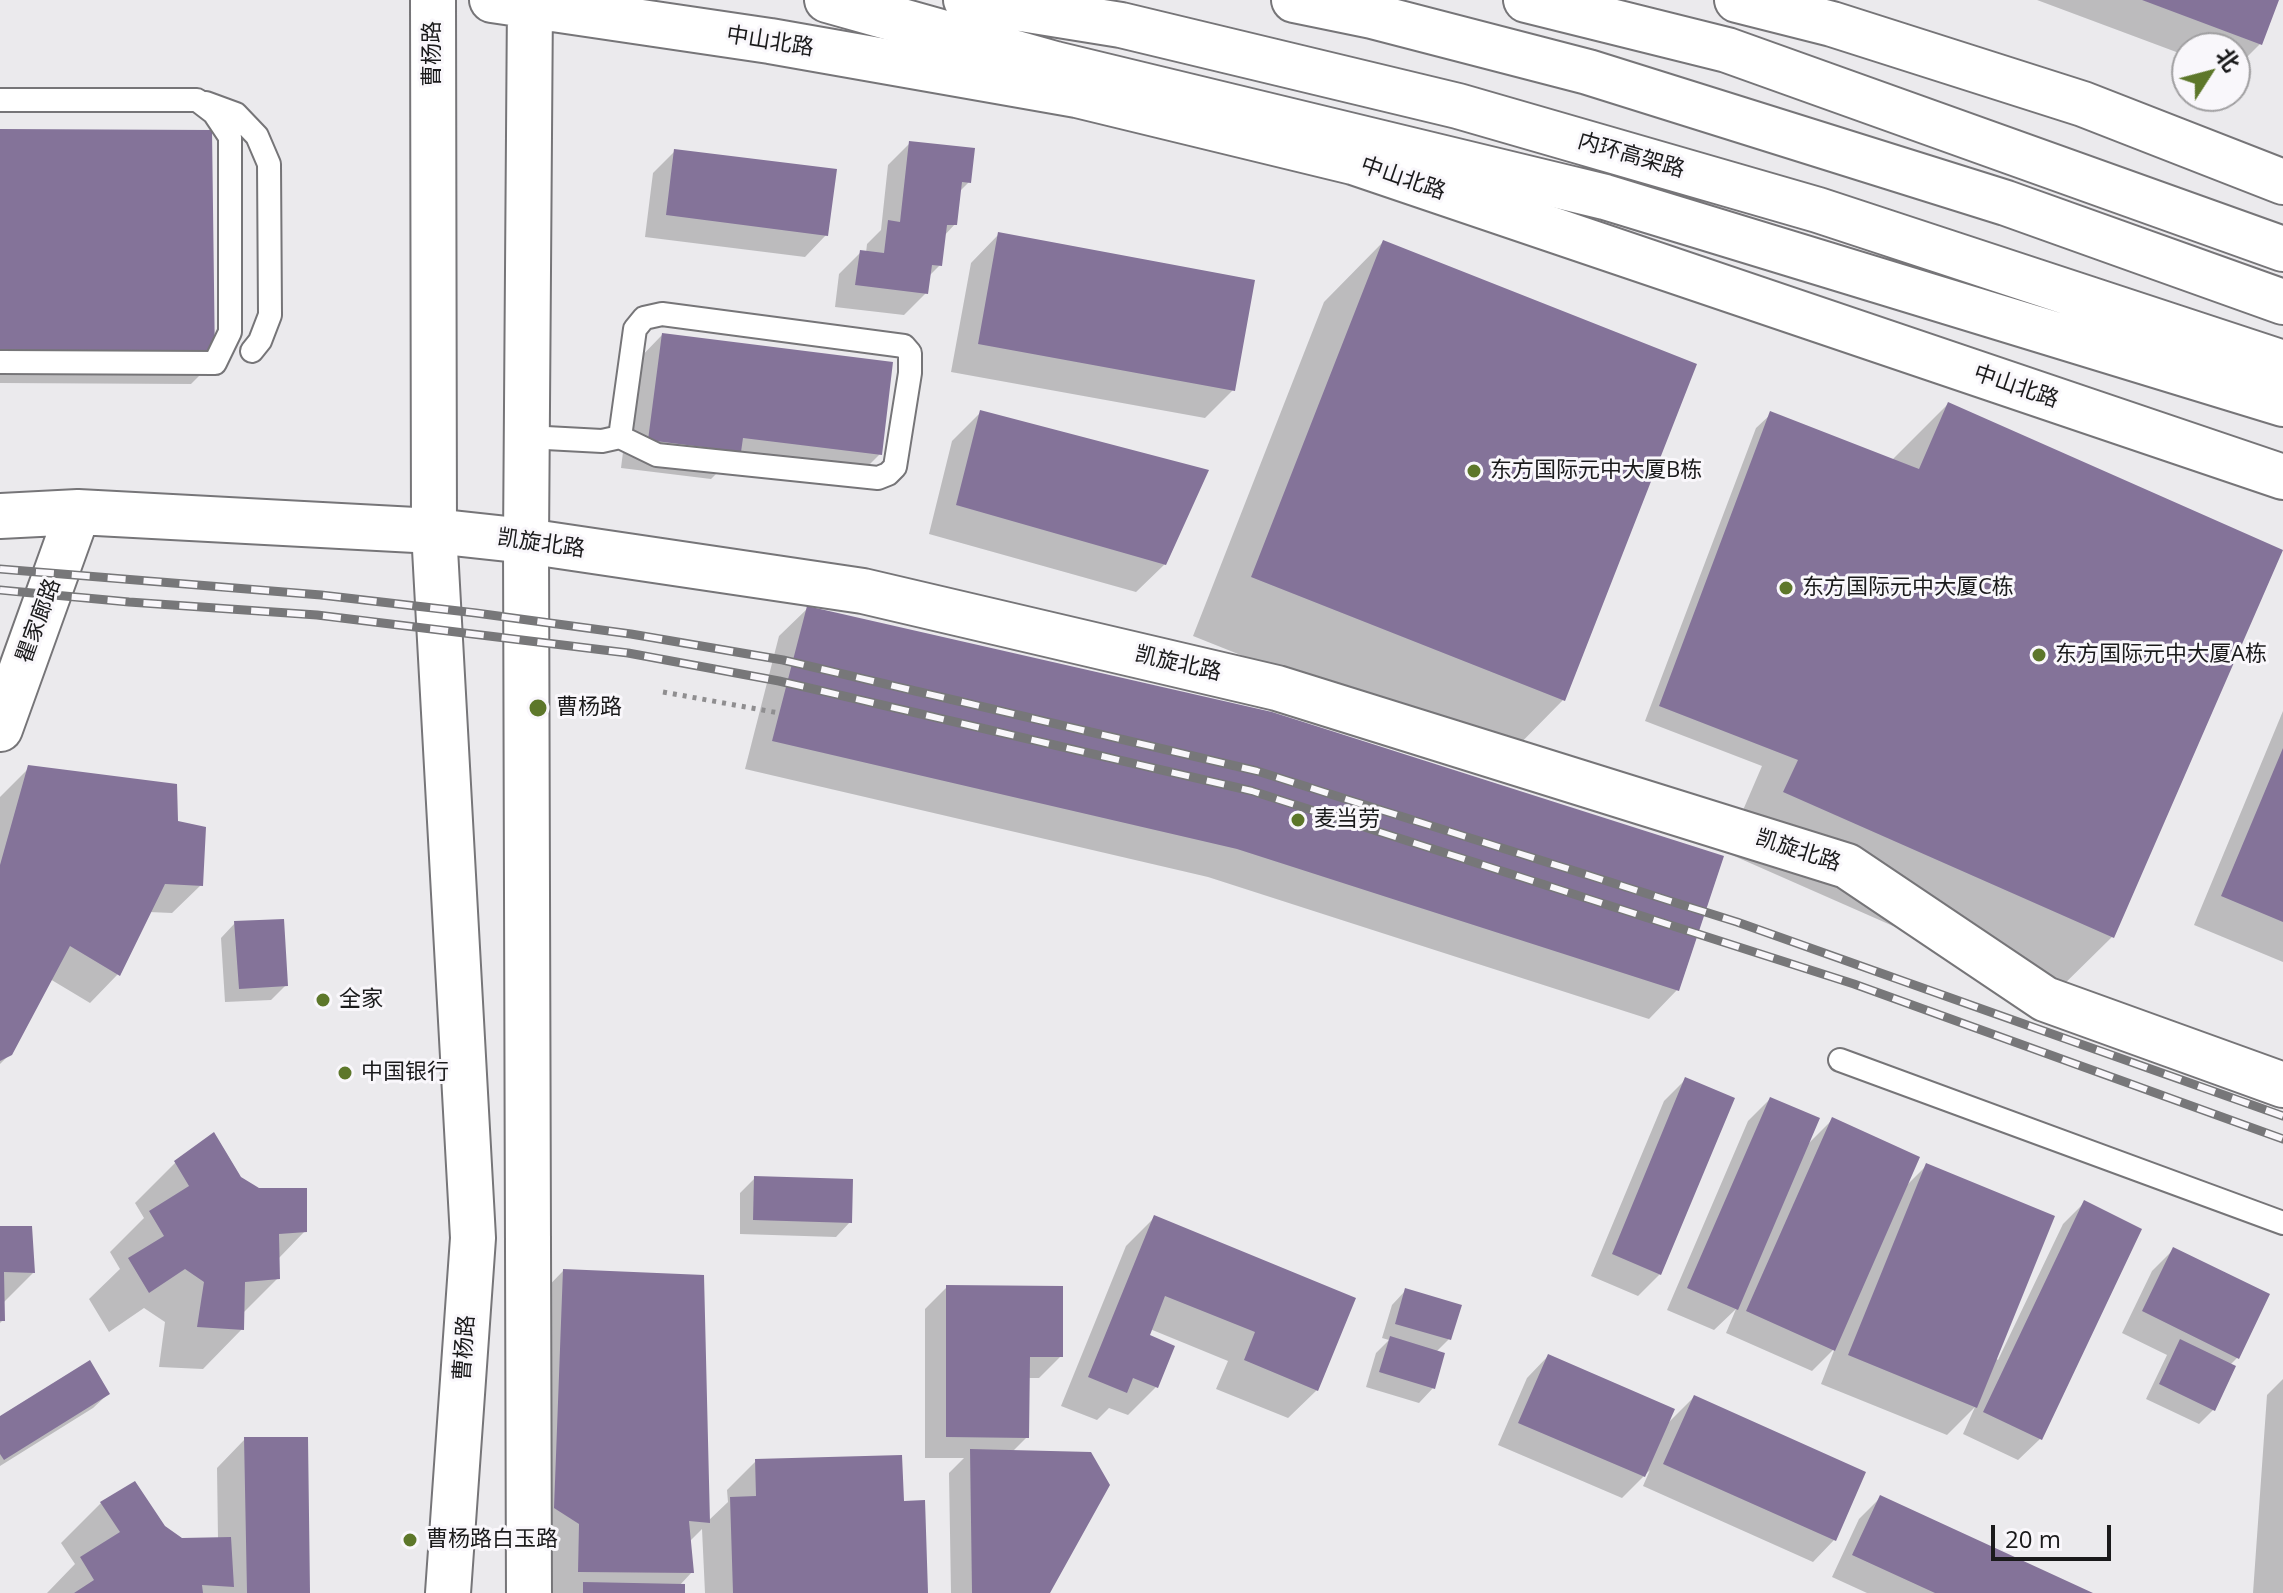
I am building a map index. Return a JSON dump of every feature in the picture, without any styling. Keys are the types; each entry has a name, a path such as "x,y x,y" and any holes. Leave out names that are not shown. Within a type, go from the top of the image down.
{"main road":[{"name":"曹杨路","path":"433,0 434,531 473,1238 448,1593"},
{"path":"827,0 1055,64 1605,197 2283,404"},
{"name":"内环高架路","path":"966,0 1121,25 1458,106 1818,210 2283,363"},
{"path":"1294,0 1372,16 1588,72 2006,203 2283,302"},
{"path":"1526,0 1727,50 2283,249"},
{"path":"1737,0 1832,24 2083,104 2283,182"},
{"path":"517,2 527,437 529,1593"},
{"name":"中山北路","path":"517,2 770,41 1077,95 1353,162 2283,477"},
{"name":"凯旋北路","path":"0,516 78,512 434,531 526,541 863,591 1292,692 1847,866 2045,999 2283,1085"},
{"name":"瞿家廊路","path":"0,729 78,512"}],"lane":[{"path":"0,100 197,100 236,114 257,136 269,164 270,315 260,341 252,351"},
{"path":"0,362 215,363 230,332 230,137 214,113 197,100"},
{"path":"527,437 602,441 620,437 657,455 878,478 895,467 910,373 910,353 904,346 662,314 644,318 635,329 620,437"},
{"path":"1840,1060 2283,1223"}],"path":[{"path":"663,692 779,713"}],"building":[{"path":"2142,0 2279,0 2262,45 2251,41 2251,32 2227,32"},
{"path":"0,129 212,130 215,363 0,362"},
{"path":"909,141 975,148 971,183 962,182 957,225 947,225 942,266 932,265 928,294 855,285 860,250 884,253 888,220 900,222"},
{"path":"674,149 837,169 828,236 666,215"},
{"path":"998,232 1255,280 1235,391 978,344"},
{"name":"东方国际元中大厦B栋","path":"1383,240 1697,364 1565,701 1251,577"},
{"path":"662,333 893,362 882,455 743,438 741,452 648,440"},
{"name":"东方国际元中大厦A栋","path":"1948,402 2283,550 2114,938 1783,792 1798,760 1659,706 1770,411 1919,469"},
{"path":"980,410 1209,470 1166,565 956,505"},
{"path":"807,606 1272,712 1724,856 1679,991 1237,849 772,741"},
{"path":"2283,748 2283,922 2221,896"},
{"path":"28,765 177,784 178,821 206,827 203,886 165,884 120,976 70,946 12,1055 0,1061 0,865"},
{"path":"284,919 288,986 239,989 234,921"},
{"path":"1685,1077 1735,1098 1661,1275 1612,1254"},
{"path":"1770,1097 1820,1118 1738,1310 1687,1288"},
{"path":"1832,1117 1920,1157 1835,1351 1746,1311"},
{"path":"214,1132 241,1177 259,1188 307,1188 307,1232 279,1234 280,1279 245,1282 244,1330 197,1327 204,1282 185,1269 149,1293 128,1258 164,1236 149,1211 189,1186 174,1161"},
{"path":"1926,1163 2055,1216 1977,1408 1848,1355"},
{"path":"754,1176 853,1179 852,1223 753,1220"},
{"path":"2084,1200 2142,1229 2042,1440 1983,1412"},
{"path":"1154,1215 1356,1298 1318,1391 1244,1360 1255,1332 1165,1296 1150,1335 1175,1346 1158,1388 1133,1378 1127,1393 1088,1377"},
{"path":"0,1226 32,1226 35,1273 4,1272 5,1321 0,1321"},
{"path":"2173,1247 2270,1294 2239,1359 2142,1311"},
{"path":"563,1269 704,1275 710,1523 689,1521 694,1573 578,1572 579,1524 554,1508"},
{"path":"946,1285 1063,1286 1063,1357 1030,1357 1029,1438 946,1437"},
{"path":"1405,1288 1462,1305 1451,1340 1395,1324"},
{"path":"1390,1336 1445,1353 1435,1389 1379,1372"},
{"path":"2180,1339 2236,1366 2215,1411 2159,1384"},
{"path":"1548,1354 1675,1409 1645,1477 1518,1423"},
{"path":"90,1360 110,1394 4,1460 0,1454 0,1416"},
{"path":"1694,1395 1866,1472 1836,1541 1663,1464"},
{"path":"244,1437 308,1437 310,1593 247,1593"},
{"path":"970,1449 1091,1452 1110,1485 1050,1593 972,1593"},
{"path":"902,1455 904,1501 925,1500 928,1593 733,1593 730,1497 756,1496 755,1459"},
{"path":"135,1481 165,1526 182,1538 231,1537 234,1587 202,1585 203,1593 74,1593 94,1580 80,1557 120,1532 100,1502"},
{"path":"1880,1495 2093,1593 1935,1593 1852,1555"},
{"path":"583,1582 685,1584 685,1593 583,1593"}],"railway":[{"path":"0,569 321,595 631,634 783,660 1257,771 1737,922 2283,1116"},
{"path":"0,590 317,615 628,653 779,681 1252,791 1854,984 2283,1139"}],"place":[{"name":"东方国际元中大厦B栋","path":"1474,471"},
{"name":"东方国际元中大厦C栋","path":"1786,588"},
{"name":"东方国际元中大厦A栋","path":"2039,655"},
{"name":"曹杨路","path":"538,708"},
{"name":"麦当劳","path":"1298,820"},
{"name":"全家","path":"323,1000"},
{"name":"中国银行","path":"345,1073"},
{"name":"曹杨路白玉路","path":"410,1540"}]}
